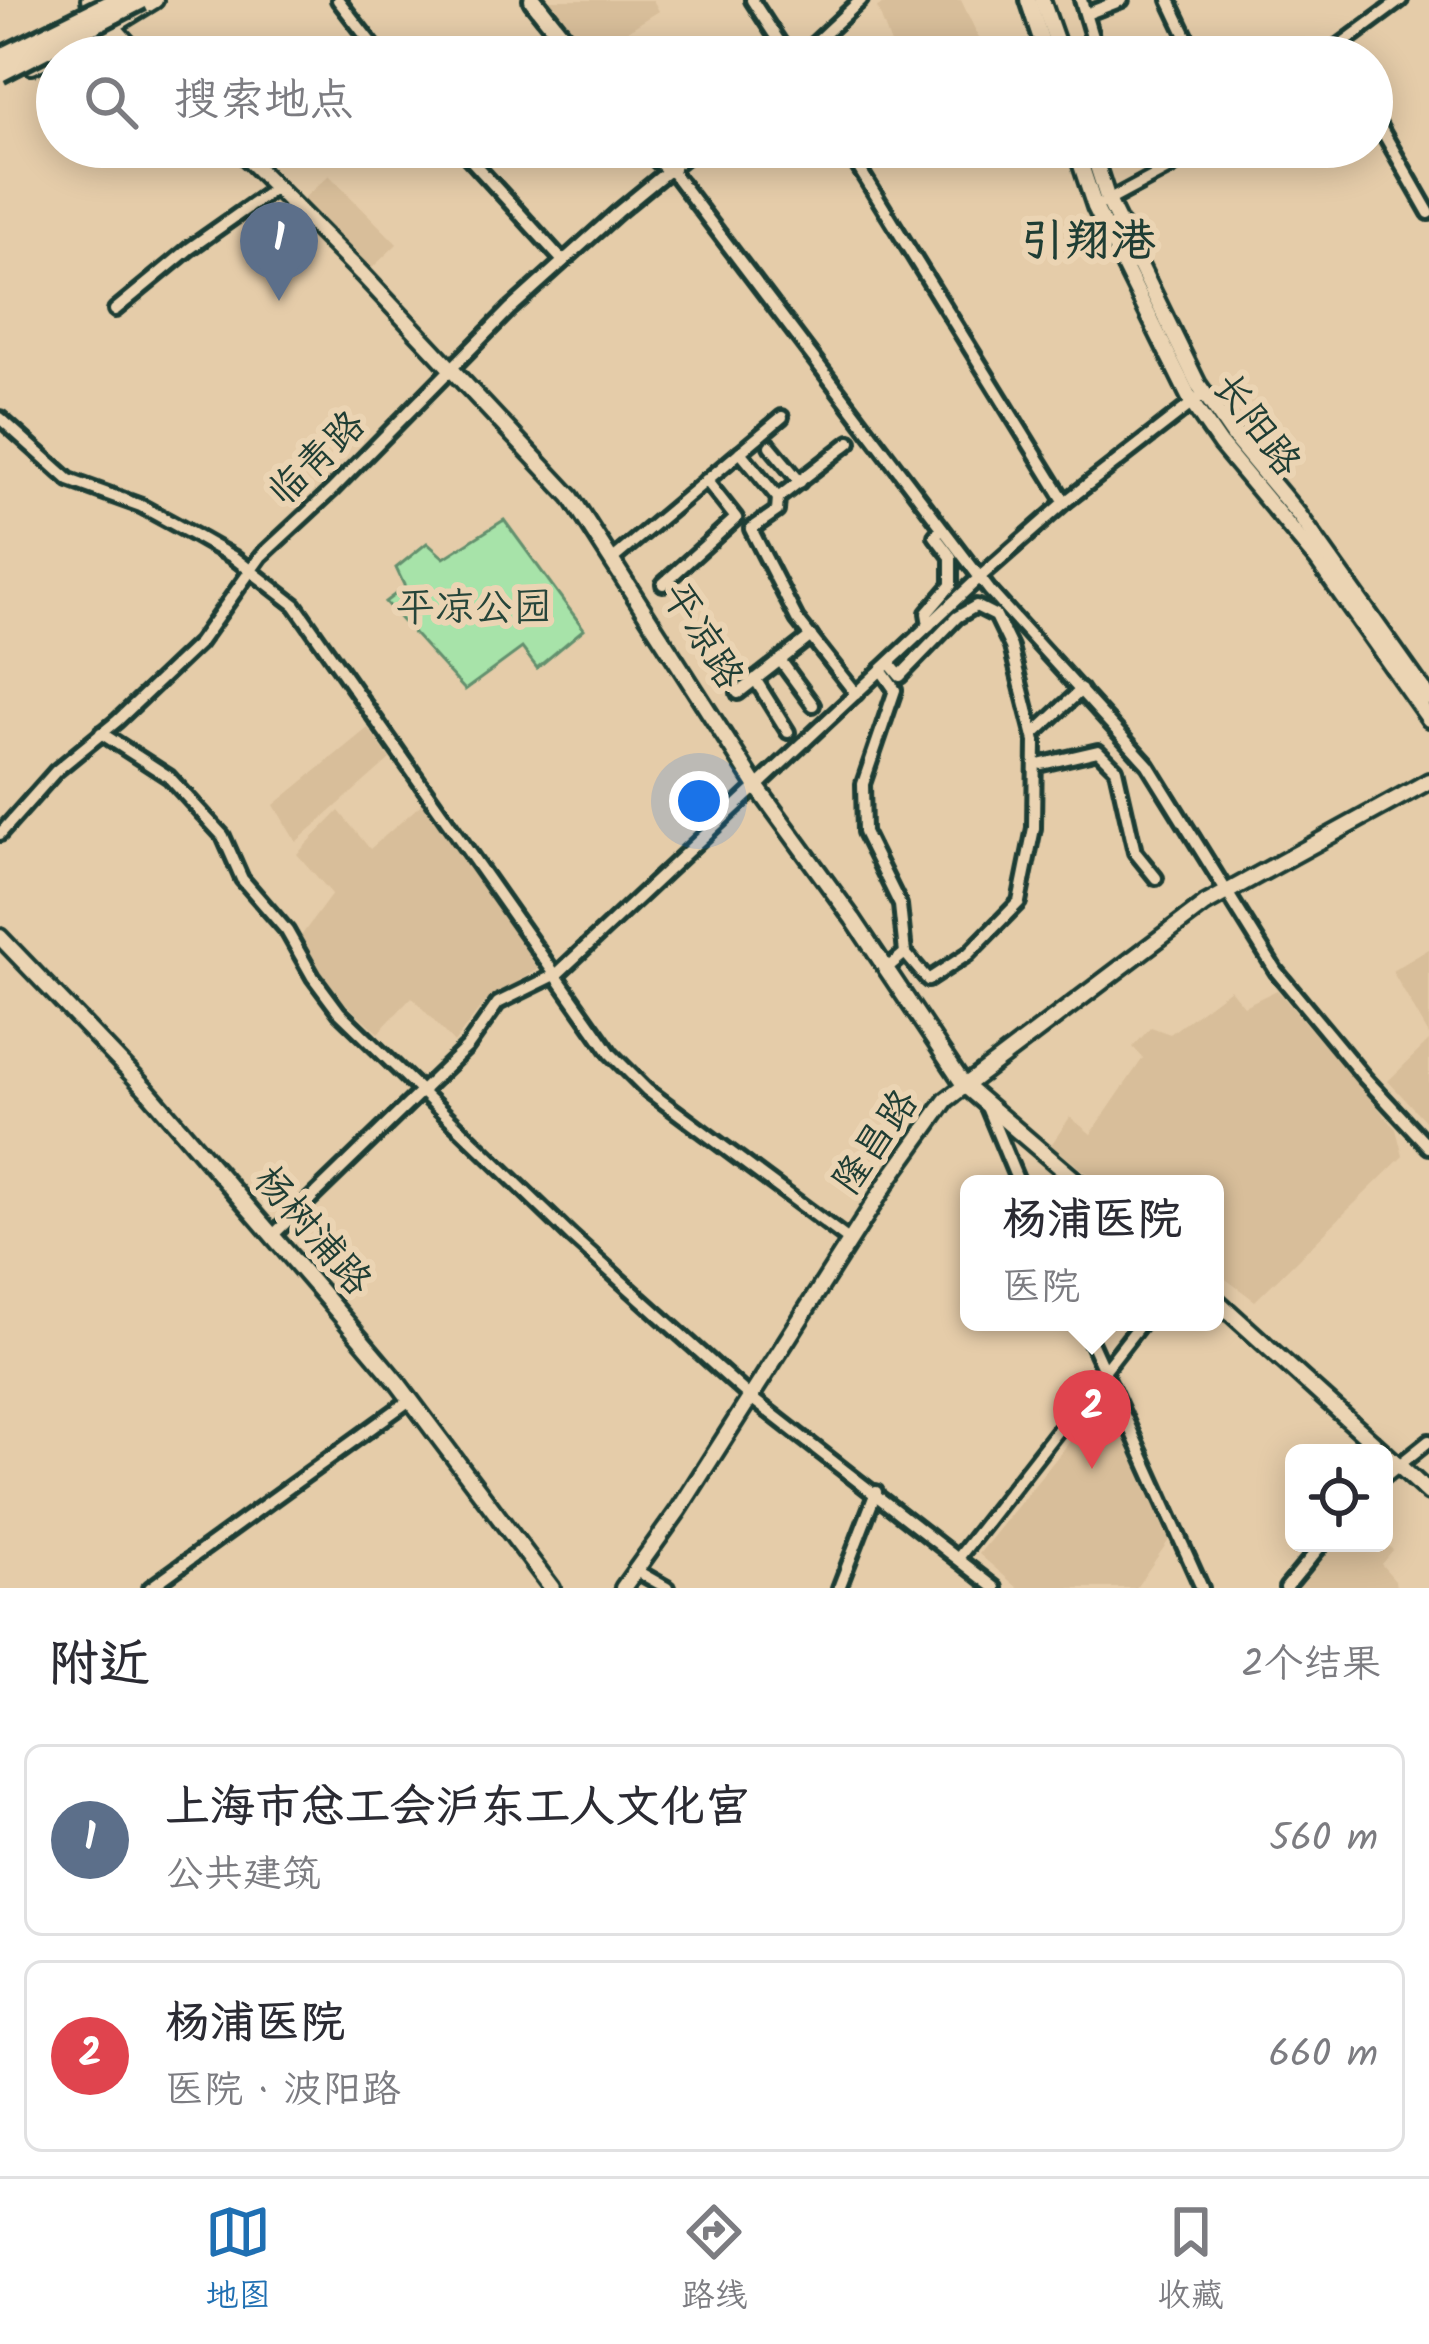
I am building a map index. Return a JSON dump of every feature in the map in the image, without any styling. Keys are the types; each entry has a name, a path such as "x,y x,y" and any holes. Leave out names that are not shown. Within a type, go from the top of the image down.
{"highway":[{"path":"39,36 117,0"},
{"path":"76,36 142,0"},
{"path":"537,0 565,36"},
{"path":"0,54 36,37"},
{"path":"0,77 36,57"}],"main road":[{"path":"91,36 155,0"},
{"path":"1028,0 1040,36"},
{"path":"1042,0 1055,36"},
{"path":"0,54 96,2 120,36"},
{"path":"0,77 36,61"},
{"name":"平凉路","path":"257,168 571,496 758,787 964,1084 1069,1175"},
{"name":"长阳路","path":"1085,168 1221,445 1317,560 1429,719"},
{"name":"长阳路","path":"1095,168 1101,204"},
{"name":"长阳路","path":"1198,398 1299,515 1429,698"},
{"name":"隆昌路","path":"623,1588 942,1104 1185,917 1429,781"},
{"name":"杨树浦路","path":"0,937 146,1089 272,1236 410,1400 552,1588"},
{"path":"1224,1307 1429,1493"}],"street":[{"path":"338,0 366,36"},
{"path":"752,0 775,36"},
{"path":"822,36 861,0"},
{"path":"1082,0 1092,36"},
{"path":"1085,14 1122,0"},
{"path":"1169,0 1186,36"},
{"path":"1356,36 1401,0"},
{"path":"1393,150 1429,213"},
{"path":"478,168 563,261"},
{"path":"859,168 1065,502"},
{"path":"1101,204 1169,168"},
{"path":"670,169 941,530 1148,765 1294,993 1429,1147"},
{"name":"临青路","path":"0,834 56,772 199,643 248,570 563,261 670,169"},
{"path":"115,310 189,249 277,188"},
{"path":"272,1236 467,1047 498,1004 557,974 980,577 1065,502 1198,398"},
{"path":"613,559 782,417"},
{"path":"0,418 69,480 141,506 233,557 295,605 611,1054 647,1090 850,1241"},
{"path":"778,498 850,442"},
{"path":"770,446 800,482"},
{"path":"740,452 778,498 777,511 751,529 797,619 856,694"},
{"path":"663,584 736,518 706,480"},
{"path":"929,626 927,613 952,585 951,557 935,536 941,530"},
{"path":"976,606 997,616 1011,646 1034,734 1034,828 1018,902 968,954 928,980 905,953 900,905 864,832 863,784 895,690 885,667 900,676 957,617 976,606"},
{"path":"738,693 811,636"},
{"path":"780,659 813,705"},
{"path":"755,680 788,732"},
{"path":"1034,734 1081,690"},
{"path":"101,733 185,792 223,836 242,879 287,931 339,1012 571,1236 749,1397 995,1588"},
{"path":"1042,764 1098,751 1115,769 1135,852 1156,878"},
{"path":"886,969 905,953"},
{"path":"986,1104 1015,1175"},
{"path":"1086,1331 1202,1588"},
{"path":"959,1557 1135,1331"},
{"path":"150,1588 410,1400"},
{"path":"1393,1468 1429,1442"},
{"path":"839,1588 876,1492"},
{"path":"1286,1588 1316,1552"},
{"path":"637,1570 667,1588"}],"shaded area":[{"path":"549,0 653,0 659,11 619,36 575,36"},
{"path":"892,0 961,0 978,36 888,36 877,7"},
{"path":"329,175 397,244 369,271 302,200"},
{"path":"368,728 390,759 296,842 274,805"},
{"path":"425,801 538,969 485,1002 454,1043 412,997 378,1033 332,991 301,936 332,894 297,854 339,811 370,849"},
{"path":"1429,949 1429,1035 1392,971"},
{"path":"1230,989 1244,1006 1277,990 1396,1129 1403,1156 1255,1301 1224,1278 1224,1175 1089,1175 1051,1145 1070,1117 1091,1134 1143,1058 1133,1047 1151,1027 1170,1034"},
{"path":"1429,1041 1429,1125 1388,1081"},
{"path":"1105,1398 1169,1540 1136,1588 1018,1588 979,1554"},
{"path":"1325,1552 1391,1552 1381,1564 1396,1588 1295,1588"}],"green space":[{"name":"平凉公园","path":"504,520 584,629 537,668 522,648 465,690 385,602 405,587 396,568 427,543 444,558"}],"place":[{"name":"上海市总工会沪东工人文化宫","path":"279,301"},
{"name":"杨浦医院","path":"1092,1469"}],"district":[{"name":"引翔港","path":"1088,243"}]}
